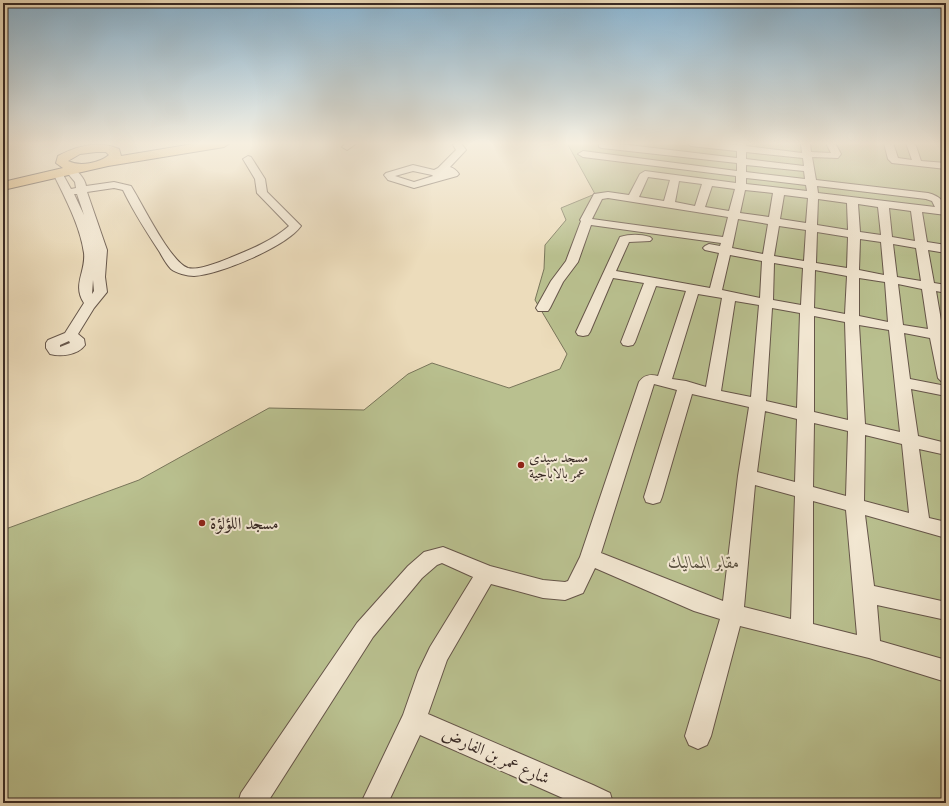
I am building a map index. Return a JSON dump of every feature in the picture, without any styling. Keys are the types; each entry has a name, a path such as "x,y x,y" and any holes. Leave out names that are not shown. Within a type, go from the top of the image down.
{"main road":[{"path":"3,186 25,181"}],"street":[{"path":"66,181 69,192 80,218 90,254 95,260"},
{"path":"70,336 87,310 90,302 85,294 95,260 101,250 80,182 78,181"},
{"path":"69,192 114,185 127,188 139,212 175,266 184,271 194,272 214,268 257,250 282,236 295,226 262,193 260,181"},
{"path":"633,198 642,181"},
{"path":"669,204 674,181"},
{"path":"697,181 708,182 699,209"},
{"path":"713,393 727,246 734,215 739,181"},
{"path":"765,181 779,191"},
{"path":"698,736 732,614 747,476 758,403 768,258 779,191 789,181"},
{"path":"802,631 806,311 811,227 808,181"},
{"path":"830,181 852,200 944,212"},
{"path":"875,181 932,197 936,199 944,212"},
{"path":"543,308 557,281 572,262 596,199 600,195 633,198 946,249"},
{"path":"852,200 854,234 852,320 857,428 855,505 860,561 865,593 869,648"},
{"path":"883,204 896,328 920,523"},
{"path":"916,208 928,285 941,336 946,378"},
{"path":"587,221 727,246 768,258 946,288"},
{"path":"583,332 624,239 627,238 727,246"},
{"path":"609,273 941,336"},
{"path":"628,342 651,281"},
{"path":"664,381 693,289"},
{"path":"251,803 365,630 415,572 431,558 436,555 443,555 486,574 543,589 565,591 576,587 590,557 647,382 651,379 758,403 946,449"},
{"path":"903,382 946,391"},
{"path":"652,497 686,386"},
{"path":"747,476 946,530"},
{"path":"590,557 702,604 732,614 869,648 946,671"},
{"path":"374,803 414,720 430,672 438,654 486,574"},
{"path":"865,593 946,611"},
{"name":"شارع عمر بن الفارض","path":"414,720 584,794 600,803"}],"green space":[{"name":"مقابر المماليك","path":"588,181 946,181 946,803 3,803 3,530 139,480 269,408 364,410 408,374 432,363 509,388 560,369 567,354 535,300 544,269 545,245 566,220 561,208 595,194"}],"place":[{"name":"مسجد سيدى عمر بالاباجية","path":"521,465"},
{"name":"مسجد اللؤلؤة","path":"202,523"}]}
